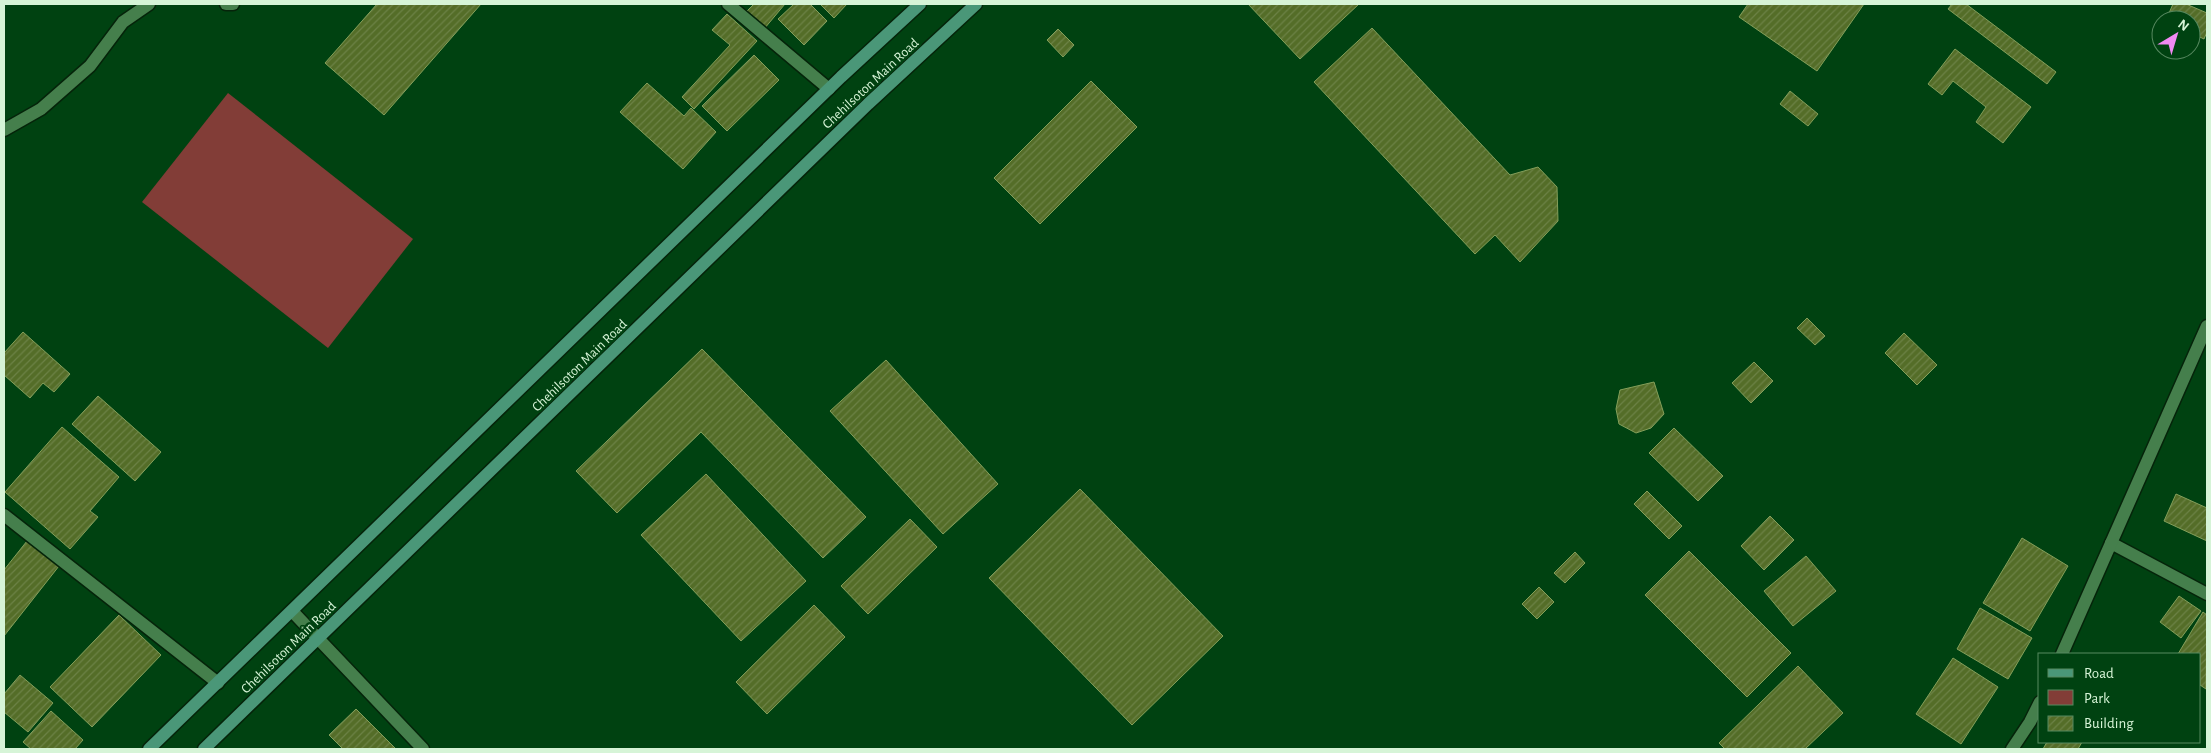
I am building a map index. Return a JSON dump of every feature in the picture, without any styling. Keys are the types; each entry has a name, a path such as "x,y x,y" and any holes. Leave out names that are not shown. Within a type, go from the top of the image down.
{"main road":[{"name":"Chehilsoton Main Road","path":"148,749 218,684 829,89 920,4"},
{"name":"Chehilsoton Main Road","path":"204,749 868,104 976,4"}],"street":[{"path":"4,130 41,109 90,66 122,22 149,4"},
{"path":"226,4 233,4"},
{"path":"728,4 829,89"},
{"path":"2062,653 2207,326"},
{"path":"4,515 218,684"},
{"path":"2111,544 2207,594"},
{"path":"292,611 423,749"},
{"path":"2012,749 2038,706"}],"green space":[{"path":"228,93 413,239 328,348 142,202"}],"building":[{"path":"377,4 481,4 384,115 325,63"},
{"path":"754,4 785,4 764,29 745,13"},
{"path":"794,4 810,4 827,21 804,45 778,19"},
{"path":"820,4 847,4 834,18"},
{"path":"1248,4 1359,4 1300,59"},
{"path":"1748,4 1864,4 1817,71 1739,17"},
{"path":"1952,4 1966,4 2056,72 2047,84 1948,9"},
{"path":"2173,4 2186,4 2200,10 2170,10"},
{"path":"2201,10 2207,13 2207,32 2204,39 2201,38"},
{"path":"727,14 757,41 694,109 682,97 730,45 712,30"},
{"path":"1372,28 1510,175 1538,167 1557,187 1558,221 1520,262 1495,235 1475,254 1314,82"},
{"path":"1058,29 1074,45 1063,57 1047,40"},
{"path":"1955,49 2031,107 2003,143 1976,122 1986,107 1953,81 1942,95 1928,84"},
{"path":"754,55 779,80 727,131 702,106"},
{"path":"1091,81 1137,127 1040,224 994,178"},
{"path":"647,83 684,116 691,108 716,132 683,169 620,112"},
{"path":"1790,91 1818,114 1808,126 1780,104"},
{"path":"1807,318 1825,336 1815,345 1797,328"},
{"path":"23,332 70,374 54,392 43,383 30,398 4,375 4,353"},
{"path":"1904,333 1937,365 1917,385 1885,353"},
{"path":"702,349 866,517 823,558 701,432 617,513 576,471"},
{"path":"886,360 998,484 943,534 830,411"},
{"path":"1754,362 1773,381 1751,403 1732,383"},
{"path":"1654,382 1664,414 1651,428 1636,433 1619,424 1616,409 1620,390"},
{"path":"98,396 161,452 135,481 72,424"},
{"path":"62,427 119,477 90,511 98,517 70,549 5,492"},
{"path":"1674,428 1723,476 1698,501 1649,453"},
{"path":"706,474 806,581 741,641 641,535"},
{"path":"1080,489 1223,636 1132,725 989,578"},
{"path":"1647,491 1682,526 1669,539 1634,504"},
{"path":"2176,494 2207,508 2207,541 2164,521"},
{"path":"1770,516 1794,540 1764,570 1741,546"},
{"path":"910,519 937,547 868,614 841,586"},
{"path":"2022,538 2068,566 2030,631 1983,603"},
{"path":"27,541 59,566 4,636 4,570"},
{"path":"1689,551 1791,653 1747,697 1645,595"},
{"path":"1575,552 1585,563 1565,583 1554,573"},
{"path":"1806,556 1836,591 1793,626 1764,591"},
{"path":"1539,587 1554,602 1537,619 1522,604"},
{"path":"2179,596 2201,611 2181,638 2160,622"},
{"path":"814,605 845,637 767,714 736,682"},
{"path":"1980,608 2032,638 2008,679 1957,649"},
{"path":"2203,612 2207,615 2206,689 2201,686 2201,653 2179,653"},
{"path":"119,615 161,655 92,727 50,687"},
{"path":"1953,658 1998,687 1961,744 1916,714"},
{"path":"1798,666 1843,713 1805,749 1725,749 1719,743"},
{"path":"20,675 53,703 28,732 4,712 4,694"},
{"path":"356,709 396,749 343,749 329,735"},
{"path":"51,711 83,740 75,749 31,749 23,742"},
{"path":"2046,743 2081,743 2078,749 2043,749"}]}
